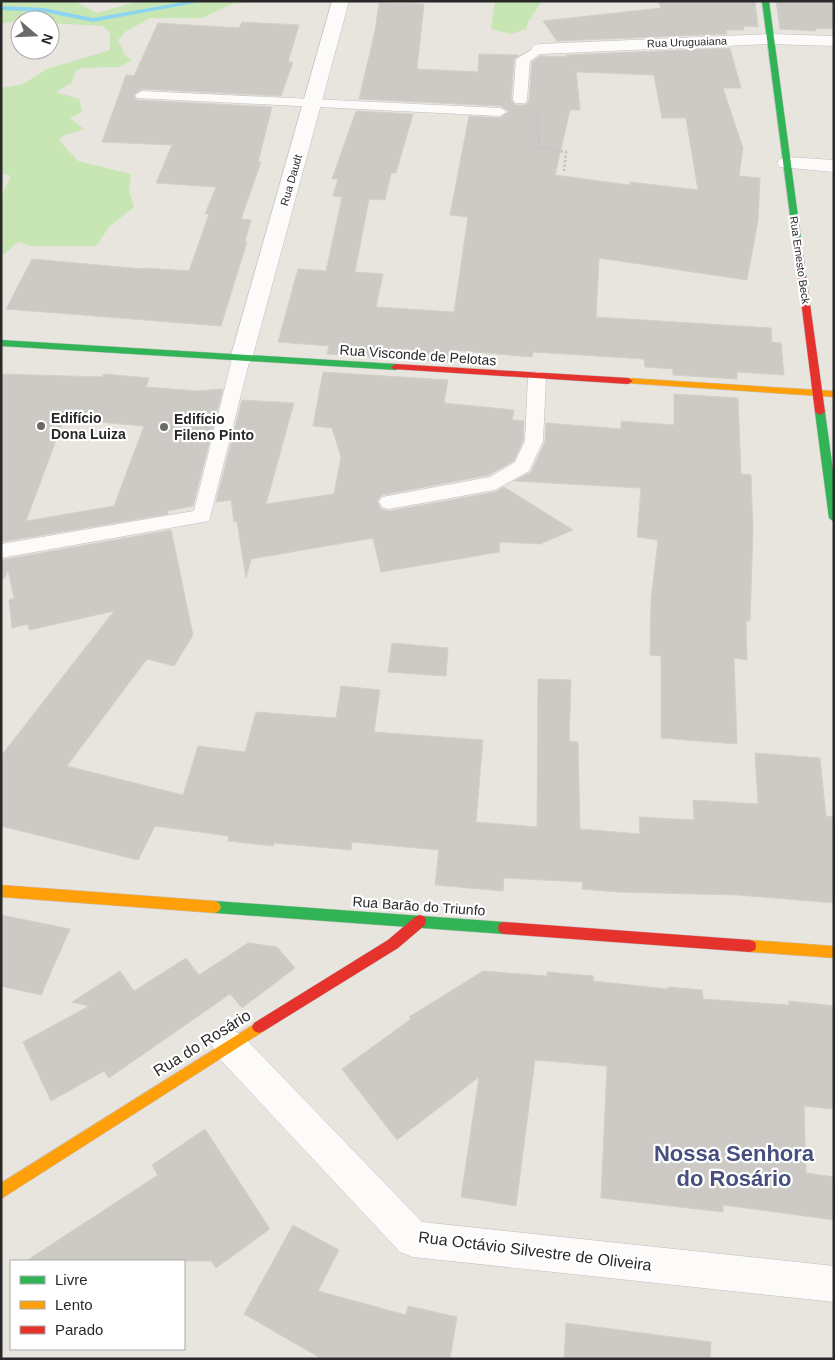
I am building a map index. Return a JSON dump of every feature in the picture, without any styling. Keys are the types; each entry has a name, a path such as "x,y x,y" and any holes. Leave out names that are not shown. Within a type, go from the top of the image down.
{"street":[{"name":"Rua Daudt","path":"241,359 341,1"},
{"name":"Rua Ernesto Beck","path":"765,1 834,518"},
{"name":"Rua Uruguaiana","path":"540,49 770,39 834,41"},
{"path":"787,163 834,166"},
{"name":"Rua Visconde de Pelotas","path":"1,343 834,394"},
{"name":"Rua Barão do Triunfo","path":"1,891 834,952"},
{"name":"Rua do Rosário","path":"1,1192 229,1045 393,944 420,921"},
{"name":"Rua Octávio Silvestre de Oliveira","path":"229,1045 413,1239 834,1284"}],"lane":[{"path":"520,100 523,58 540,49"},
{"path":"142,95 500,112"},
{"path":"1,551 202,516 241,359"},
{"path":"389,502 495,483 522,466 534,441 537,377"}],"path":[{"path":"520,100 536,106 539,147 566,152 564,171"}],"green space":[{"path":"1,1 74,1 97,13 139,1 261,1 232,4 202,18 150,18 125,32 118,40 125,55 132,60 119,67 82,68 76,71 71,83 56,92 79,99 82,112 70,118 84,129 63,136 59,140 78,161 131,174 129,191 134,207 109,227 96,246 30,246 18,242 4,254 1,254 1,197 11,176 1,173 1,88 23,84 47,69 110,50 110,33 103,26 60,24 60,10 10,10 10,22 1,24"},
{"path":"495,1 542,1 528,22 526,29 511,34 491,29"}],"building":[{"path":"658,1 755,1 758,27 743,26 744,30 726,30 727,34 557,41 543,21 661,8"},
{"path":"776,1 834,1 834,29 816,28 816,31 780,29"},
{"path":"379,3 424,4 417,69 478,72 479,54 519,55 514,59 511,100 515,105 525,105 529,101 532,62 540,56 567,57 566,55 730,48 741,88 723,88 743,148 739,176 760,178 758,221 747,280 599,258 596,317 771,328 772,342 781,343 784,375 737,372 737,379 673,375 673,369 645,367 644,359 533,352 532,357 452,350 450,362 327,354 329,346 278,342 298,269 326,271 342,197 333,196 338,179 332,179 356,111 413,114 396,173 391,173 385,200 369,199 355,272 383,274 376,307 454,312 468,217 450,215 469,116 500,118 509,111 500,106 359,99 375,31","holes":["576,70 577,72 654,75 662,118 686,118 698,190 630,182 629,185 555,175 570,110 580,110"]},
{"path":"242,22 299,25 288,62 293,62 281,96 142,89 133,95 137,100 272,107 258,162 261,162 241,219 251,220 245,241 247,242 221,326 6,309 32,259 143,269 189,271 209,214 205,214 216,187 156,183 172,145 102,142 126,75 134,76 158,23 239,28"},
{"path":"323,372 448,380 444,403 514,410 512,420 524,421 523,441 514,461 489,475 382,495 377,501 381,509 389,511 495,492 504,487 573,530 540,544 500,542 499,552 381,572 373,538 251,559 246,578 237,521 234,522 231,500 216,502 242,400 294,403 266,504 334,494 341,457 332,428 313,426"},
{"path":"1,374 102,377 104,374 149,378 146,387 198,391 223,389 193,506 167,511 168,514 1,542","holes":["64,419 144,426 114,506 26,521"]},
{"path":"674,394 738,398 741,474 751,475 753,529 750,621 746,621 747,660 734,658 737,744 661,738 661,656 650,655 651,600 658,540 637,537 641,488 514,481 531,472 545,442 546,423 621,429 621,421 674,425"},
{"path":"171,530 193,635 174,666 147,659 67,766 183,795 198,746 245,752 256,712 336,718 341,686 380,690 374,732 483,740 476,822 537,827 538,679 571,680 569,741 578,742 580,829 640,834 639,817 694,820 693,800 758,804 755,753 820,758 826,816 834,817 834,903 738,895 618,892 582,889 583,882 504,878 503,891 435,885 439,850 352,842 351,850 274,843 273,846 228,841 229,836 155,826 138,860 1,826 1,756 114,611 29,630 28,624 12,628 9,600 14,598 8,570 4,579 1,579 1,560"},
{"path":"392,643 448,648 446,676 388,672"},
{"path":"1,915 70,929 41,995 1,986"},
{"path":"248,943 277,947 295,968 242,1008 230,994 109,1078 104,1071 51,1101 23,1042 89,1006 72,1002 120,971 134,991 186,958 199,975"},
{"path":"483,971 547,976 547,972 594,976 593,981 668,989 668,987 702,990 703,999 789,1005 789,1001 834,1006 834,1109 804,1106 806,1173 834,1177 834,1220 723,1205 723,1212 601,1198 607,1066 535,1060 516,1206 461,1197 479,1077 397,1140 342,1069 411,1019 409,1017"},
{"path":"205,1129 270,1229 216,1268 211,1261 28,1260 158,1175 152,1165"},
{"path":"293,1225 339,1250 318,1291 406,1315 408,1306 457,1317 450,1359 322,1359 244,1314"},
{"path":"566,1323 711,1342 710,1359 564,1359"}],"waterway":[{"path":"1,8 44,10 93,20 203,1"}],"traffic: fast":[{"path":"765,1 800,261"},
{"path":"1,343 396,367"},
{"path":"820,412 834,518"},
{"path":"215,907 504,928"}],"traffic: slow":[{"path":"628,381 834,394"},
{"path":"1,891 215,907"},
{"path":"750,946 834,952"},
{"path":"1,1192 259,1027"}],"traffic: jam":[{"path":"800,261 820,412"},
{"path":"396,367 628,381"},
{"path":"259,1027 393,944 420,921"},
{"path":"504,928 750,946"}],"place":[{"name":"Edifício Dona Luiza","path":"41,426"},
{"name":"Edifício Fileno Pinto","path":"164,427"}],"district":[{"name":"Nossa Senhora do Rosário","path":"734,1166"}]}
